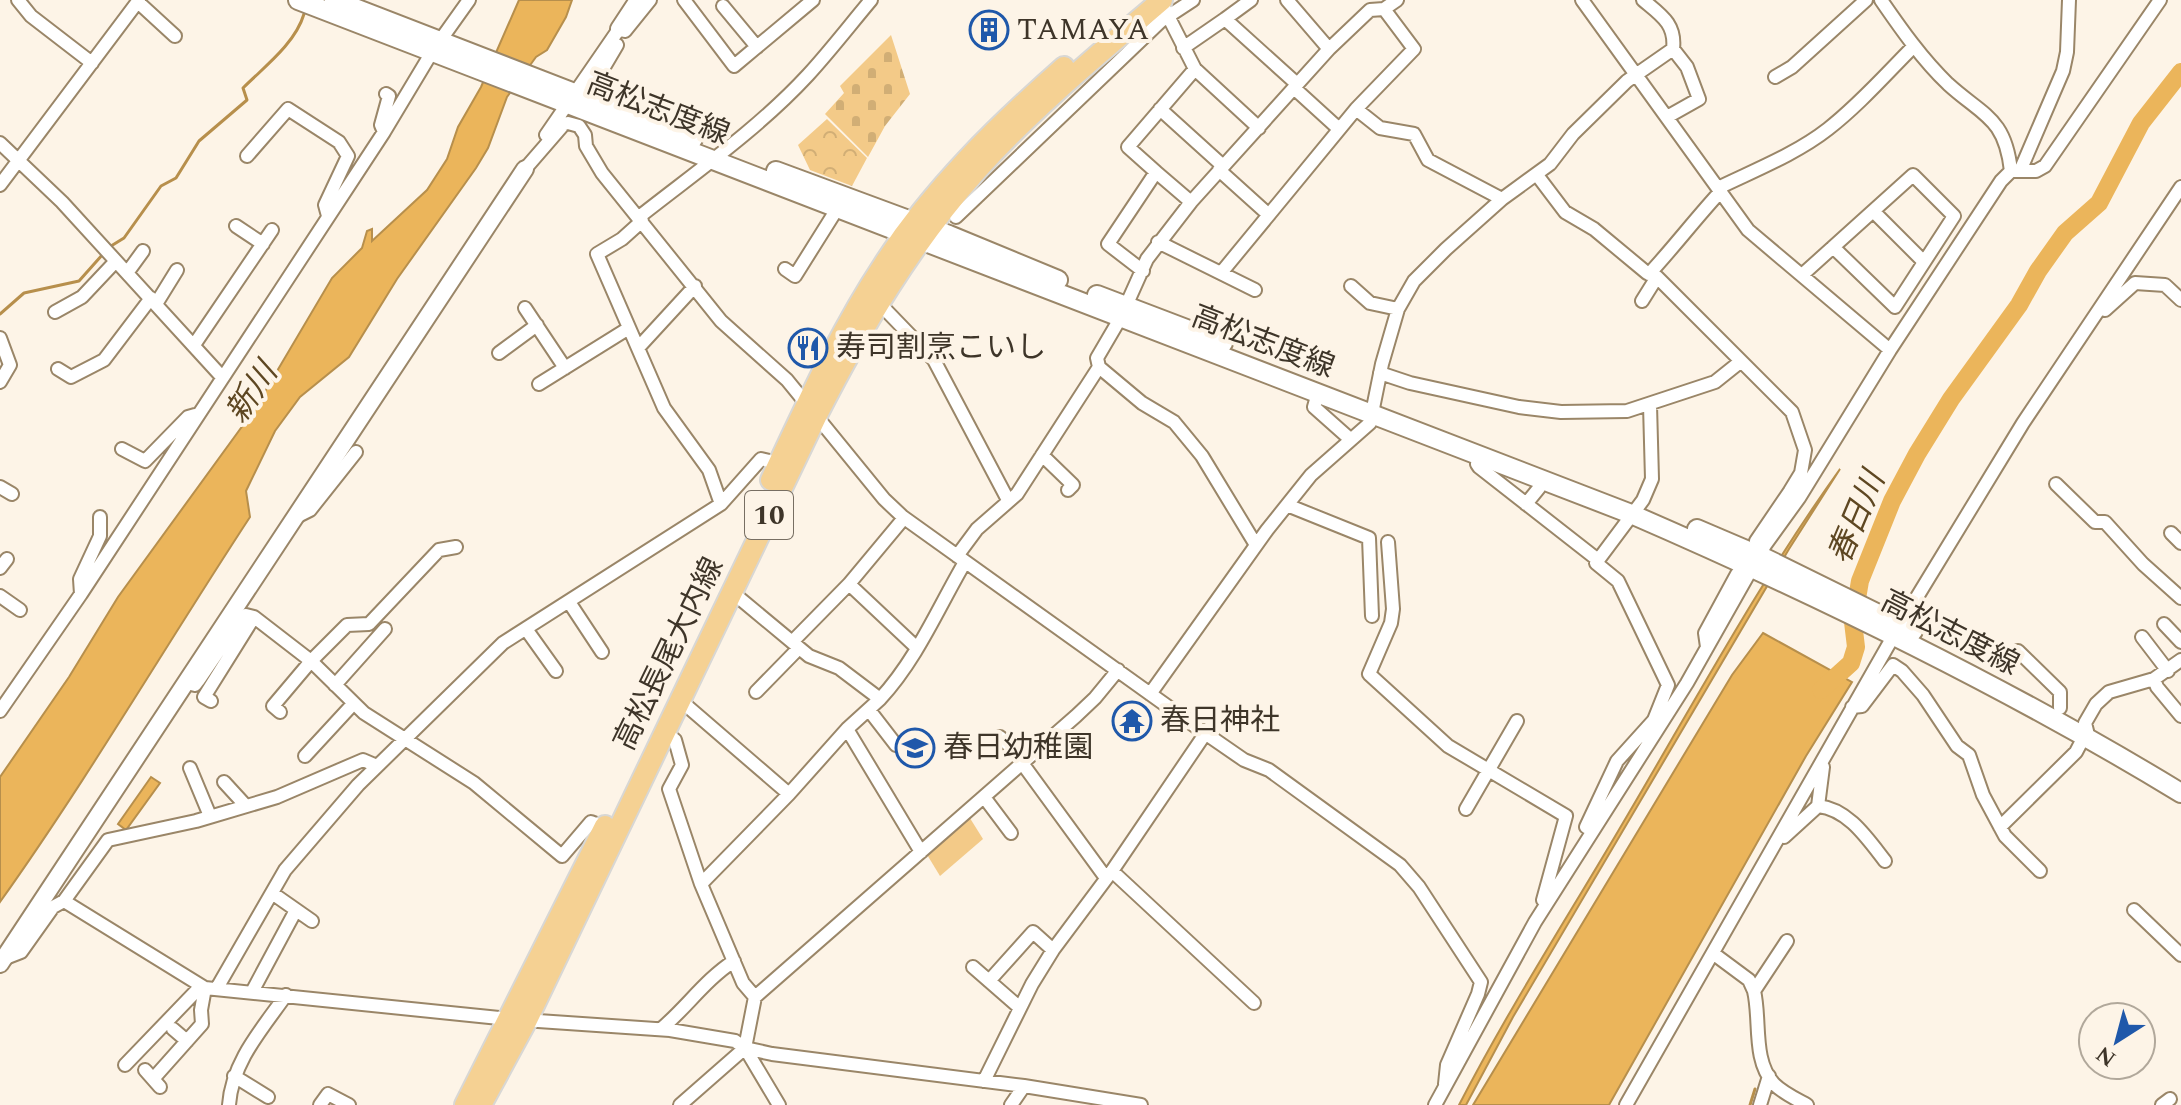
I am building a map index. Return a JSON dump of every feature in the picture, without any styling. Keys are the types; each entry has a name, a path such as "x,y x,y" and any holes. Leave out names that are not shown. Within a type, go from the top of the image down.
{"main road":[{"name":"高松志度線","path":"298,0 440,49"},
{"name":"高松志度線","path":"334,0 569,105 718,156 918,231 1635,510 1755,561 2060,708 2085,729 2181,793"},
{"name":"高松長尾大内線","path":"481,1105 584,867 778,463 878,302 918,231 960,166 989,135 1158,3"},
{"name":"高松志度線","path":"718,156 837,209 918,231"},
{"name":"高松長尾大内線","path":"465,1105 518,1019 665,732 732,592 853,313 918,231"},
{"name":"高松志度線","path":"1124,311 1318,393 1373,408 1480,456 1635,510"},
{"name":"高松志度線","path":"1894,628 2181,779"}],"street":[{"path":"18,0 31,16 92,63"},
{"path":"0,711 81,594 440,49 469,0"},
{"path":"594,84 638,0"},
{"path":"1,960 525,169 621,31 650,0"},
{"path":"684,0 734,66 813,0"},
{"path":"721,504 709,470 664,408 597,254 622,239 640,219 718,156 807,76 871,0"},
{"path":"956,217 1158,3 1193,0"},
{"path":"1183,48 1251,0"},
{"path":"1287,0 1329,49"},
{"path":"1384,9 1397,0"},
{"path":"1582,0 1748,230 1890,350"},
{"path":"1150,694 1256,545 1311,475 1370,423 1398,309 1414,281 1502,199 1550,164 1573,134 1627,81 1673,49 1675,39 1669,21 1643,0"},
{"path":"1775,77 1792,67 1866,0"},
{"path":"1881,0 1914,46 1948,83 1991,117 2016,171"},
{"path":"1435,1102 1539,915 1657,722 1707,647 1795,494 2001,181 2016,171 2063,71 2069,0"},
{"path":"2016,171 2036,171 2045,166 2160,0"},
{"path":"0,185 138,1 175,36"},
{"path":"1158,3 1195,69 1259,128"},
{"path":"1221,273 1356,109 1414,49 1384,9 1366,5 1158,242 1097,358 1099,367 1142,403 1174,422 1202,456 1256,545"},
{"path":"723,6 757,47"},
{"path":"1225,19 1339,129"},
{"path":"1642,301 1653,275 1720,190 1827,130 1914,46"},
{"path":"1667,117 1699,99 1687,67 1673,49"},
{"path":"1191,202 1128,147 1195,69"},
{"path":"384,132 381,125 389,96 386,94"},
{"path":"525,169 558,130 569,105"},
{"path":"569,105 582,130 586,146 602,173 721,321 765,358 812,408 884,499 904,518 1205,734 1244,760 1269,770 1400,865 1419,887 1481,982 1447,1065 1445,1084"},
{"path":"247,156 288,109 339,142 348,156 325,205 328,216"},
{"path":"1160,109 1269,215"},
{"path":"1356,109 1380,128 1414,134 1428,160 1502,199"},
{"path":"0,143 62,202 222,377"},
{"path":"1143,271 1108,244 1156,172"},
{"path":"1537,175 1565,212 1594,229 1653,275 1792,412 1805,450 1795,494"},
{"path":"1802,275 1833,247 1913,175 1954,216 1895,307 1833,247"},
{"path":"1626,1105 1666,1031 1714,954 1894,628 1980,491 2181,187"},
{"path":"785,269 795,276 837,209"},
{"path":"1873,211 1924,262"},
{"path":"236,226 263,244"},
{"path":"194,345 272,230"},
{"path":"1158,242 1255,290"},
{"path":"127,273 143,251"},
{"path":"55,312 82,297 115,262"},
{"path":"58,369 71,377 104,360 177,270"},
{"path":"2089,325 2135,283 2165,285 2181,300"},
{"path":"638,348 695,286"},
{"path":"1351,286 1370,303 1398,309"},
{"path":"878,302 934,360 1008,500"},
{"path":"525,308 565,368"},
{"path":"499,353 537,325"},
{"path":"539,384 629,328"},
{"path":"0,338 10,365 0,382"},
{"path":"1380,373 1410,383 1519,407 1561,412 1627,411 1715,382 1740,362"},
{"path":"701,884 847,729 898,680 977,529 1017,494 1099,367"},
{"path":"1318,393 1314,407 1350,439"},
{"path":"1650,405 1652,479 1635,510 1596,563 1618,581 1667,678 1668,685 1657,722"},
{"path":"122,449 145,461 188,417 198,415"},
{"path":"296,517 310,510 356,452"},
{"path":"1042,455 1073,485 1068,490"},
{"path":"1480,456 1479,467 1598,560"},
{"path":"125,1065 208,987 285,870 358,785 503,643 721,504 761,459 778,463"},
{"path":"1526,504 1539,488 1541,479"},
{"path":"2056,484 2095,522 2105,522 2143,564 2181,598"},
{"path":"0,487 12,494"},
{"path":"1287,505 1369,538 1372,616"},
{"path":"81,594 80,579 100,536 100,517"},
{"path":"756,692 904,518"},
{"path":"2171,533 2181,543"},
{"path":"1388,542 1393,609 1391,623 1369,674 1448,746 1566,816 1539,915"},
{"path":"280,712 273,706 347,625 369,624 439,550 456,547"},
{"path":"849,584 917,648"},
{"path":"732,592 809,656 839,668 880,699"},
{"path":"0,596 20,610"},
{"path":"569,602 602,652"},
{"path":"187,683 195,685 239,621 246,615 254,617 311,661 353,704 474,783 562,856 584,867"},
{"path":"211,701 204,697 254,617"},
{"path":"2164,624 2181,642"},
{"path":"335,685 385,629"},
{"path":"526,629 556,671"},
{"path":"2142,637 2168,671"},
{"path":"2018,651 2060,692 2060,708"},
{"path":"2000,827 2076,752 2096,704 2109,692 2154,679 2181,660"},
{"path":"1852,707 1862,706 1893,665 1902,671 1923,695 1957,746 1969,755 1983,795 2000,827 2014,846 2040,871"},
{"path":"680,1105 745,1048 755,997 1024,762 1095,698 1118,670"},
{"path":"2154,679 2181,716"},
{"path":"680,700 789,794"},
{"path":"305,756 327,740 353,704"},
{"path":"869,710 896,745"},
{"path":"1466,809 1517,721"},
{"path":"847,729 921,852"},
{"path":"665,732 675,740 682,765 669,789 701,884 743,983 755,997"},
{"path":"984,1081 1053,950 1109,875 1205,734"},
{"path":"1000,737 1024,762 1109,875 1254,1003"},
{"path":"1775,845 1818,806 1824,758"},
{"path":"1,960 21,952 53,907 64,901 108,840 246,806 302,788 363,760 377,766"},
{"path":"190,768 210,816"},
{"path":"224,782 246,806"},
{"path":"984,797 1011,833"},
{"path":"1818,806 1832,807 1860,829 1885,861"},
{"path":"562,856 591,822 604,827"},
{"path":"272,893 312,921"},
{"path":"64,901 208,987 518,1019 661,1029 735,1041 745,1048 779,1105"},
{"path":"252,992 296,910"},
{"path":"2134,910 2181,955"},
{"path":"989,981 1033,932 1053,950"},
{"path":"1754,991 1787,941"},
{"path":"1714,954 1749,980 1754,991 1762,1064 1769,1076 1775,1085 1806,1105"},
{"path":"661,1029 719,970 734,961"},
{"path":"973,967 1020,1008"},
{"path":"153,1079 202,1024 201,1010 208,987"},
{"path":"229,1105 234,1076 244,1053 286,995"},
{"path":"173,1029 187,1041"},
{"path":"745,1048 1141,1105"},
{"path":"234,1076 268,1097"},
{"path":"1760,1105 1769,1076"},
{"path":"1011,1105 1024,1086"},
{"path":"320,1105 328,1094 349,1105"}],"green space":[{"path":"891,35 910,94 885,126 868,157 825,114 844,93 840,86"},
{"path":"827,119 867,158 852,186 810,170 798,145"},
{"path":"968,815 983,839 940,876 926,853"}],"shaded area":[{"path":"519,0 572,0 547,50 536,57 507,97 488,148 476,168 397,279 349,357 300,397 275,431 246,491 250,517 96,759 0,902 0,777 69,677 118,597 254,410 332,278 362,248 367,231 372,229 372,241 427,190 447,159 458,127 481,87"},
{"path":"1840,469 1789,549 1513,1017 1466,1105 1459,1105 1520,995 1730,640 1783,553"},
{"path":"1763,633 1852,682 1806,756 1609,1105 1473,1105 1732,675"},
{"path":"151,777 160,783 126,830 118,824"}],"waterway":[{"path":"111,246 124,238 161,186 176,178 199,141 247,100 243,88 286,45 304,14"},
{"name":"春日川","path":"1821,690 1851,663 1856,647 1853,622 1860,581 1892,501 1917,454 2065,233 2099,203 2141,123 2181,72"},
{"path":"0,314 24,293 79,281 103,254"},
{"path":"1750,1105 1755,1089"}],"place":[{"name":"TAMAYA","path":"989,30"},
{"name":"寿司割烹こいし","path":"808,348"},
{"name":"春日神社","path":"1132,721"},
{"name":"春日幼稚園","path":"915,748"}],"water label":[{"name":"新川","path":"252,393"}]}
